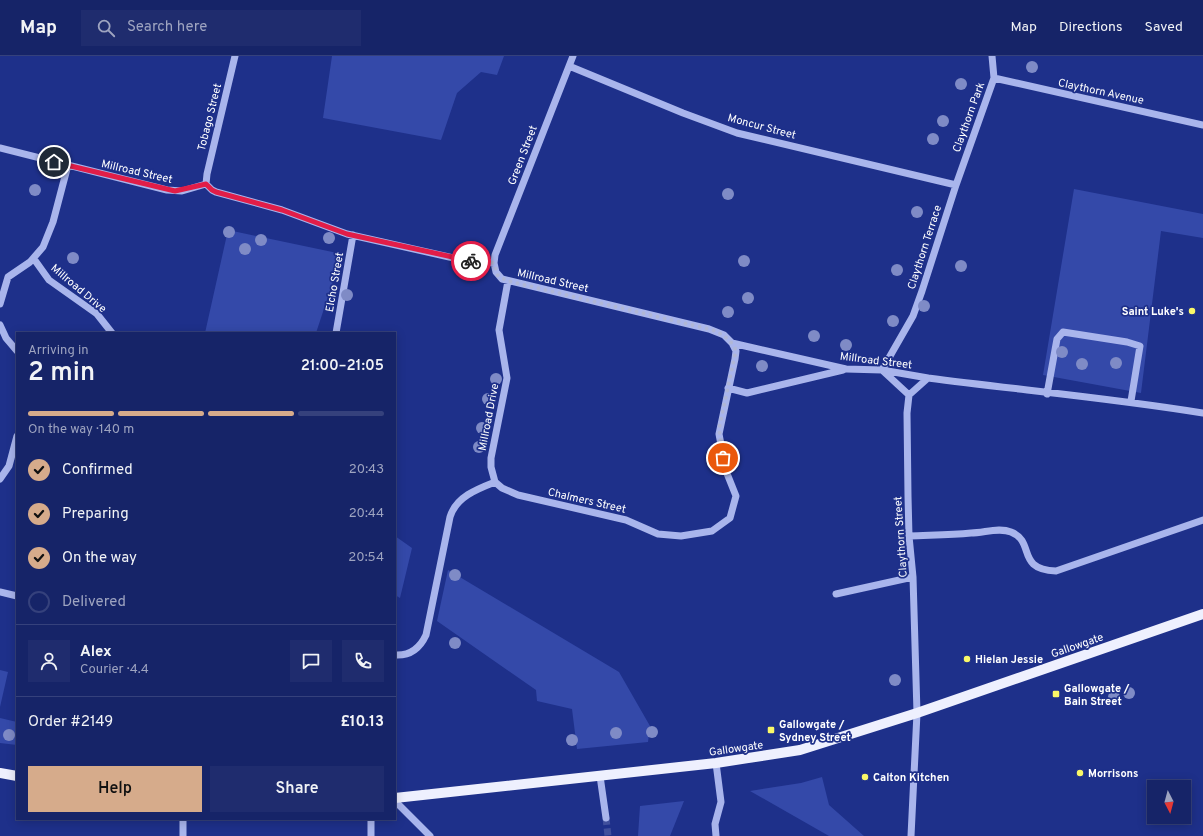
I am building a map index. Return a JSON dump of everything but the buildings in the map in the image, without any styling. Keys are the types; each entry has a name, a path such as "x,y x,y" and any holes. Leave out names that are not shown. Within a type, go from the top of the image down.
{"main road":[{"name":"Gallowgate","path":"396,800 716,764 805,749 917,713 1203,614"},
{"path":"0,773 16,776"}],"street":[{"name":"Tobago Street","path":"206,184 207,174 235,56"},
{"name":"Green Street","path":"494,263 494,255 573,56"},
{"name":"Claythorn Park","path":"956,185 994,78 992,56"},
{"name":"Moncur Street","path":"569,66 683,113 737,133 956,185"},
{"name":"Claythorn Avenue","path":"994,78 1203,124"},
{"name":"Millroad Street","path":"0,148 175,191 206,184"},
{"path":"0,304 8,277 34,259 43,247 51,228 68,165"},
{"path":"206,184 216,192 282,210 353,235 467,261 494,263"},
{"name":"Claythorn Terrace","path":"882,370 913,316 956,185"},
{"name":"Elcho Street","path":"336,332 353,235"},
{"name":"Millroad Drive","path":"34,259 49,280 97,314 111,332"},
{"name":"Millroad Street","path":"494,263 498,276 508,281 709,329 720,333 732,343 846,369 882,370 928,378 1047,394 1131,402 1203,413"},
{"name":"Millroad Drive","path":"495,482 491,467 491,458 507,378 499,335 499,325 508,281"},
{"path":"0,325 2,335 16,350"},
{"path":"1047,394 1057,339 1063,332 1128,342 1140,346 1131,402"},
{"name":"Chalmers Street","path":"495,482 502,488 518,495 626,520 658,534 681,536 712,531 730,518 736,496 726,471 719,434 736,355 736,350 732,343"},
{"path":"728,388 747,393 846,369"},
{"path":"882,370 909,394"},
{"name":"Millroad Street","path":"909,394 928,378"},
{"name":"Claythorn Street","path":"909,394 907,413 909,536 913,577 917,713 911,836"},
{"path":"0,479 9,466 16,440"},
{"path":"396,655 403,655 418,648 426,635 440,565 454,508 466,496 495,482"},
{"path":"909,536 969,534 1003,530 1010,531 1021,539 1032,564 1041,569 1056,571 1203,520"},
{"path":"836,594 913,577"},
{"path":"0,592 16,596"},
{"path":"716,764 720,802 715,824 716,836"},
{"path":"600,776 606,818"},
{"path":"396,801 430,836"},
{"path":"183,820 183,836"},
{"path":"371,820 371,836"}],"shaded area":[{"path":"332,56 504,56 497,75 481,72 457,93 441,140 323,118"},
{"path":"1074,189 1203,214 1203,238 1161,231 1141,393 1043,375"},
{"path":"228,230 342,254 316,332 205,332"},
{"path":"396,537 412,548 400,598 396,596"},
{"path":"448,570 619,672 650,726 648,742 577,749 572,709 537,701 536,690 437,621"},
{"path":"0,670 8,672 0,707"},
{"path":"0,718 16,722 16,745 0,743"},
{"path":"822,777 829,805 864,836 829,836 750,791 801,783"},
{"path":"684,801 670,836 638,836 640,806"}],"tunnel":[{"path":"606,818 608,836"}],"way so far":[{"path":"471,261 494,263 494,268 498,276 508,281 709,329 724,335 732,343 736,350 719,429 723,458"}],"place":[{"name":"Saint Luke's","path":"1192,311"},
{"name":"Hielan Jessie","path":"967,659"},
{"name":"Gallowgate / Bain Street","path":"1056,694"},
{"name":"Gallowgate / Sydney Street","path":"771,730"},
{"name":"Morrisons","path":"1080,773"},
{"name":"Calton Kitchen","path":"865,777"}],"route":[{"path":"54,162 167,190 182,190 206,184 216,192 282,210 347,234 471,261"}]}
